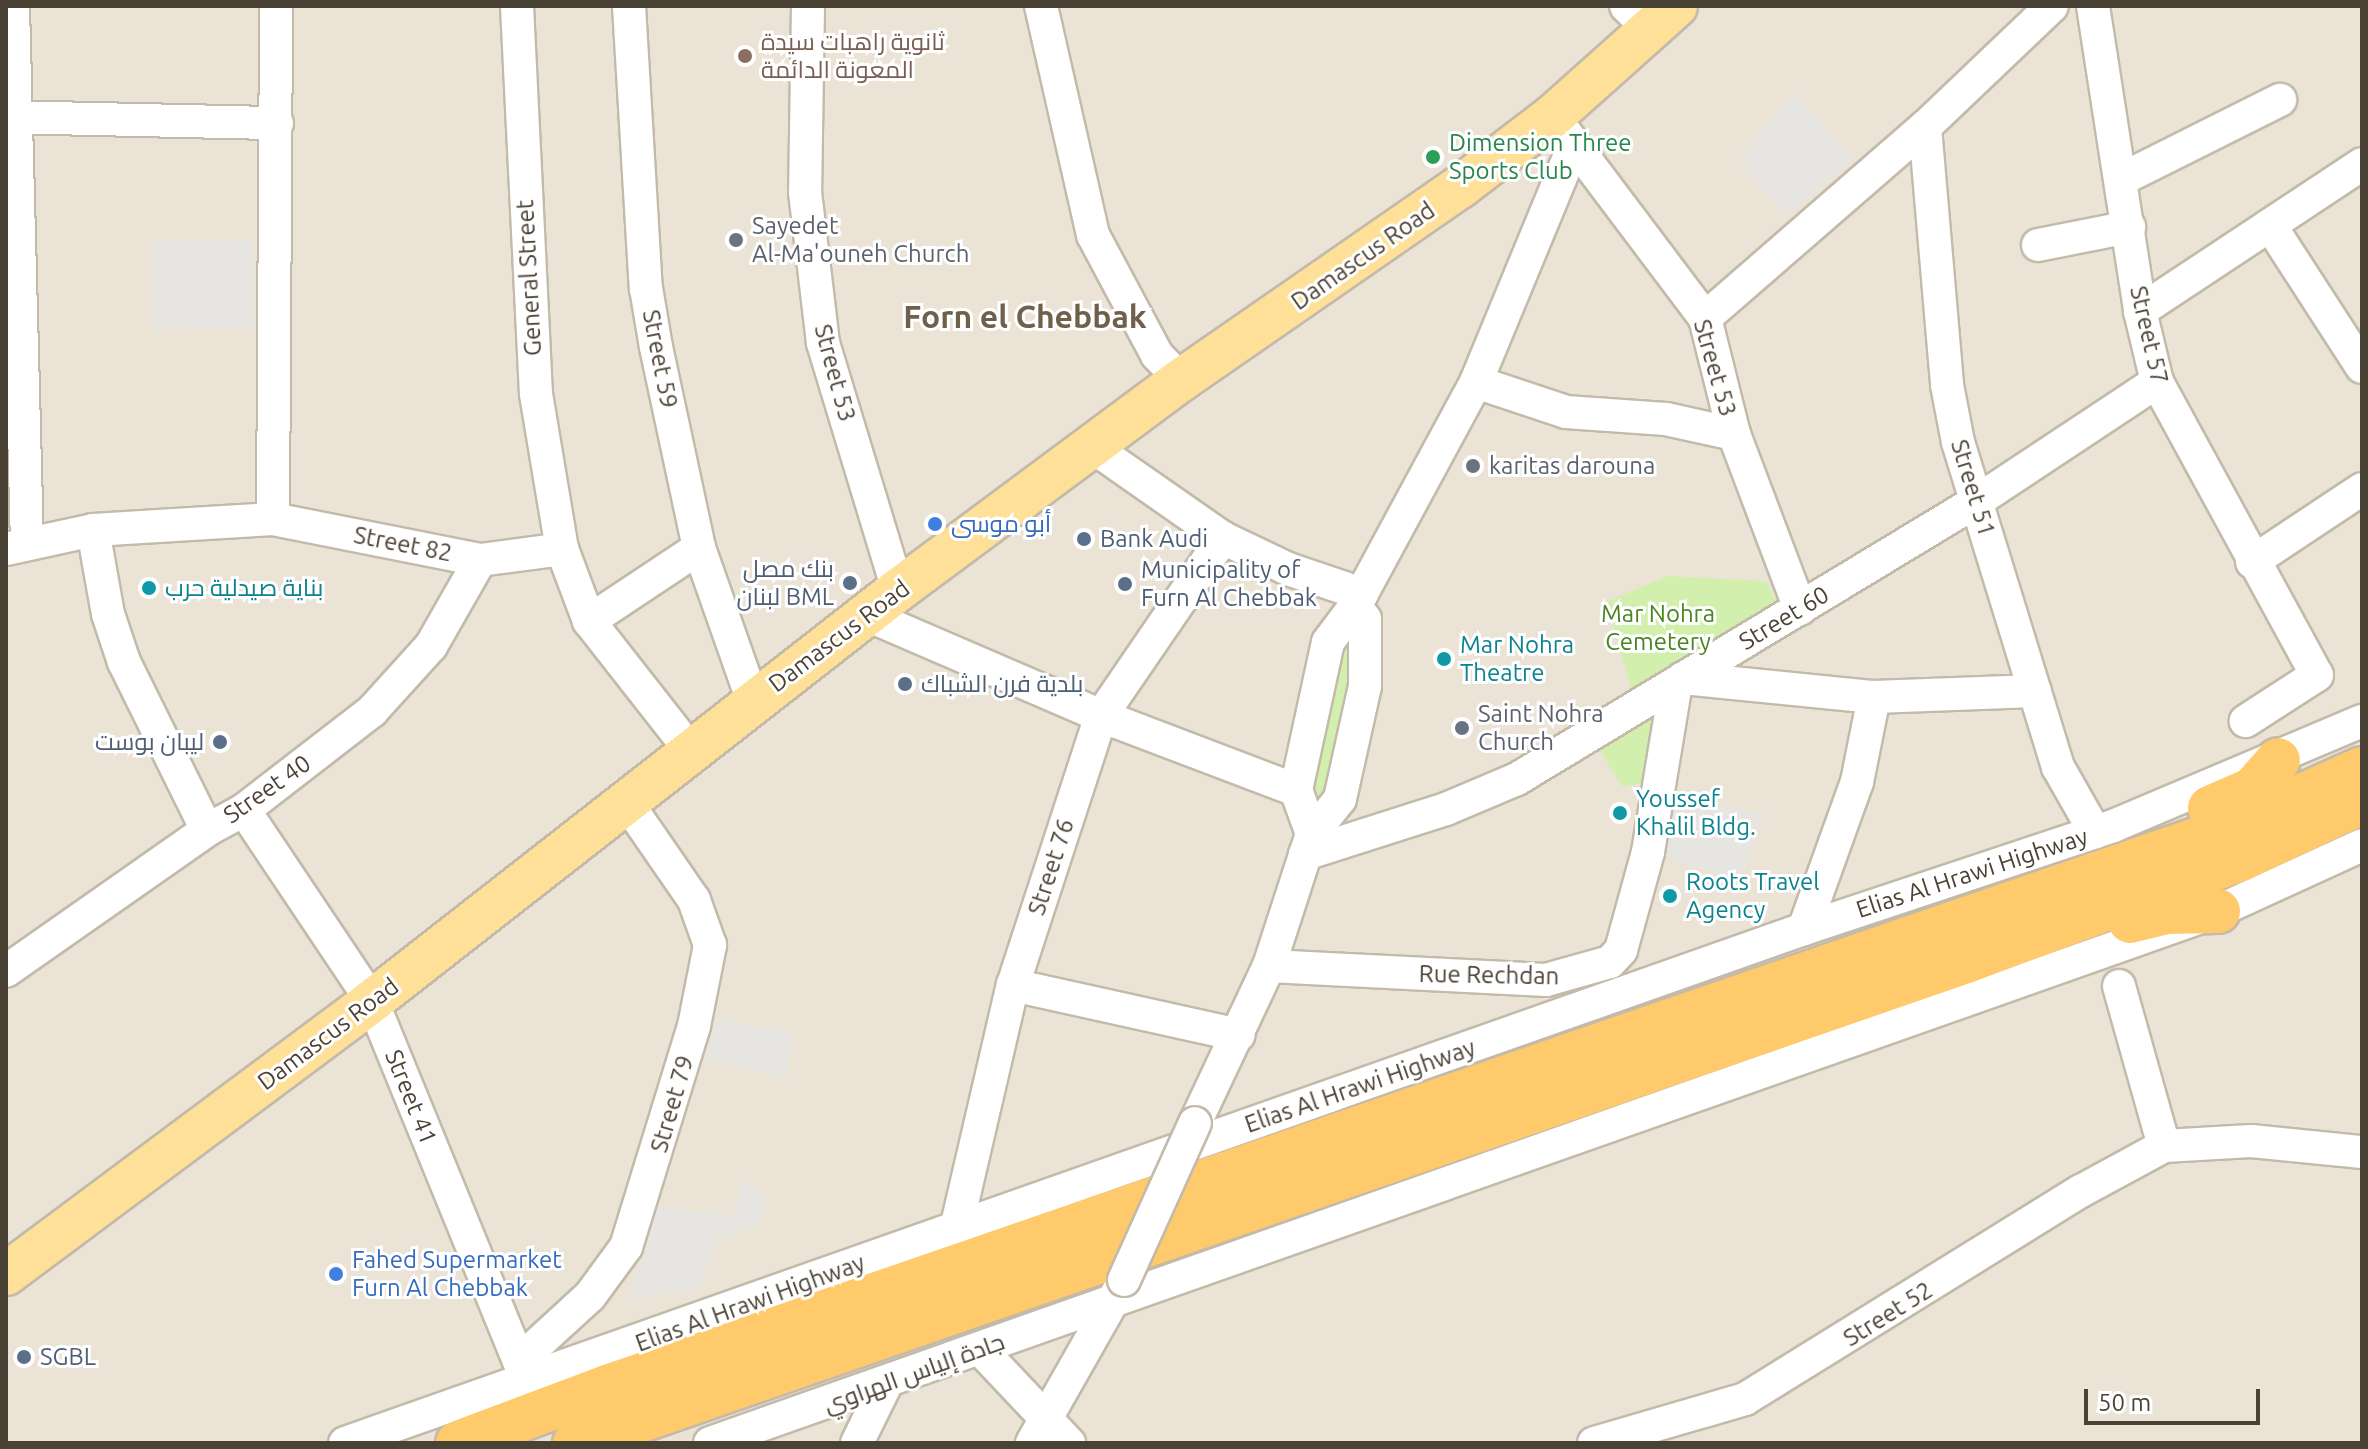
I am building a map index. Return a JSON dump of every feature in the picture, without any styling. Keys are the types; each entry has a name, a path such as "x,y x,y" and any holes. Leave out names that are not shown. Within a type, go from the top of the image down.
{"highway":[{"path":"2008,905 2054,871 2253,789 2278,760"},
{"name":"Elias Al Hrawi Highway","path":"458,1443 652,1371 2233,827 2362,769"},
{"path":"575,1443 1969,960 2241,859 2362,802"},
{"path":"1969,960 2039,951 2165,912 2218,911"}],"main road":[{"name":"Damascus Road","path":"6,1274 372,1001 753,701 1181,380 1564,130 1651,14"}],"street":[{"path":"13,6 9,117 16,547"},
{"path":"273,519 276,6"},
{"name":"General Street","path":"517,6 536,394 562,549"},
{"name":"Street 59","path":"629,6 646,288 699,548 753,701"},
{"name":"Street 53","path":"808,6 805,192 823,343 883,603"},
{"path":"1041,6 1093,235 1157,355 1181,380"},
{"path":"1705,318 1925,127 2052,6"},
{"name":"Street 57","path":"2093,6 2140,311 2157,382 2252,562 2317,675 2246,721"},
{"path":"2122,179 2280,100"},
{"path":"9,117 277,123"},
{"name":"Street 51","path":"1925,127 1947,385 1977,501 2058,767 2083,828"},
{"path":"1309,844 1296,790 1328,642 1359,600 1476,382 1564,130"},
{"name":"Street 53","path":"1564,130 1705,318 1734,434 1800,609"},
{"path":"2140,311 2362,164"},
{"path":"2270,225 2362,367"},
{"path":"2038,245 2129,227"},
{"path":"1476,382 1566,412 1666,419 1734,434"},
{"name":"Street 60","path":"1309,844 1431,814 1517,779 1977,501 2157,382"},
{"path":"1039,1431 1120,1288 1239,1035 1269,966 1309,844 1340,799 1365,686 1365,619 1359,600 1223,538 1094,448"},
{"path":"2252,562 2362,489"},
{"name":"Street 82","path":"16,547 93,530 273,519 480,560 562,549"},
{"path":"93,530 108,614 124,662 207,830"},
{"name":"Street 76","path":"956,1229 1013,985 1101,716 1223,538"},
{"path":"589,621 699,548"},
{"path":"562,549 589,621 690,750"},
{"name":"Street 40","path":"6,971 207,830 244,810 372,711 431,646 480,560"},
{"path":"883,603 1101,716 1296,790"},
{"path":"1680,680 1874,697 2035,691"},
{"name":"Rue Rechdan","path":"1269,966 1546,980 1610,962 1621,950 1648,852 1680,680"},
{"path":"1804,929 1857,782 1874,697"},
{"name":"Elias Al Hrawi Highway","path":"349,1441 524,1372 956,1229 2278,760 2357,724"},
{"name":"Street 79","path":"524,1372 590,1296 626,1247 704,984 710,945 694,900 627,803"},
{"name":"Street 41","path":"244,810 372,1001 524,1372"},
{"path":"1120,1288 2218,911 2362,845"},
{"path":"1013,985 1239,1035"},
{"path":"2119,986 2164,1146 2251,1141 2362,1152"},
{"name":"Street 52","path":"1594,1443 1745,1399 2081,1191 2164,1146"},
{"name":"جادة إلياس الهراوي","path":"710,1443 982,1351 1120,1288"},
{"path":"982,1351 1039,1431 1069,1443"},
{"path":"857,1443 885,1386"}],"shaded area":[{"path":"6,6 2362,6 2362,1443 6,1443"},
{"path":"1793,93 1854,159 1787,215 1738,161"},
{"path":"253,240 255,328 155,330 153,242"},
{"path":"1658,796 1765,813 1740,880 1648,852"},
{"path":"716,1019 791,1033 788,1078 705,1058"},
{"path":"742,1179 767,1197 756,1225 717,1241 699,1287 628,1301 641,1263 634,1261 655,1206 733,1216"}],"green space":[{"name":"Mar Nohra Cemetery","path":"1667,576 1766,581 1776,601 1765,614 1632,692 1606,602"},
{"path":"1355,606 1365,686 1312,834 1313,705"},
{"path":"1674,686 1647,782 1623,787 1593,741"}],"place":[{"name":"ثانوية راهبات سيدة المعونة الدائمة","path":"745,56"},
{"name":"Dimension Three Sports Club","path":"1433,157"},
{"name":"Sayedet Al-Ma'ouneh Church","path":"736,240"},
{"name":"karitas darouna","path":"1473,466"},
{"name":"أبو موسى","path":"935,524"},
{"name":"Bank Audi","path":"1084,539"},
{"name":"بنك مصل لبنان BML","path":"850,583"},
{"name":"Municipality of Furn Al Chebbak","path":"1125,584"},
{"name":"بناية صيدلية حرب","path":"149,588"},
{"name":"Mar Nohra Theatre","path":"1444,659"},
{"name":"بلدية فرن الشباك","path":"905,684"},
{"name":"Saint Nohra Church","path":"1462,728"},
{"name":"ليبان بوست","path":"220,742"},
{"name":"Youssef Khalil Bldg.","path":"1620,813"},
{"name":"Roots Travel Agency","path":"1670,896"},
{"name":"Fahed Supermarket Furn Al Chebbak","path":"336,1274"},
{"name":"SGBL","path":"24,1357"}],"district":[{"name":"Forn el Chebbak","path":"1025,316"}]}
